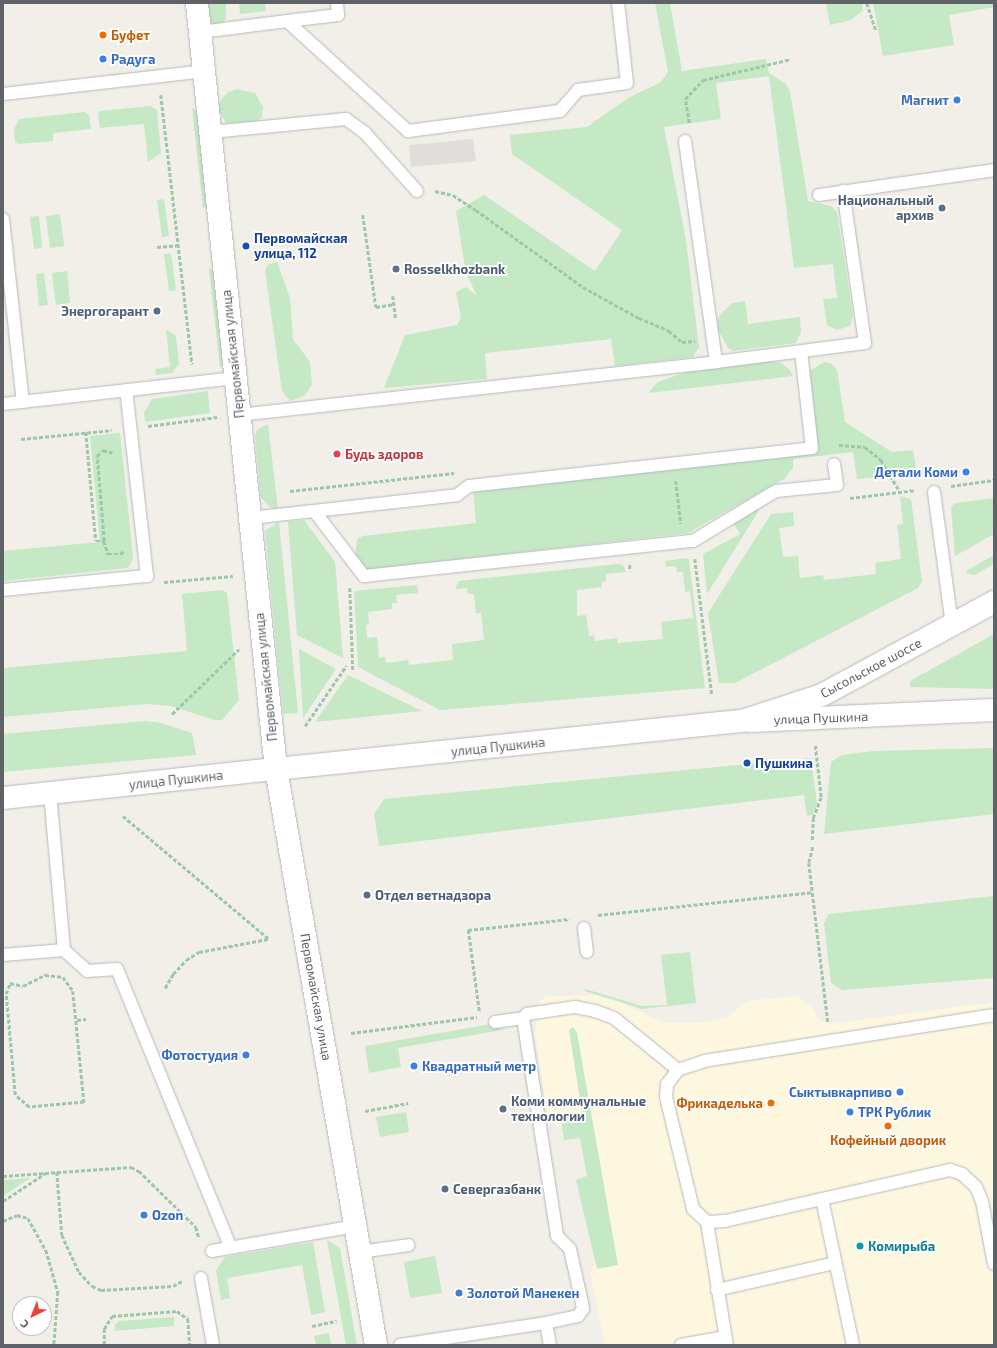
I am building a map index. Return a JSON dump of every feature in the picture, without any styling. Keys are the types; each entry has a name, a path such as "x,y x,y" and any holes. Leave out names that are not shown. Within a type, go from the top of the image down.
{"main road":[{"name":"Первомайская улица","path":"197,3 236,378 230,416 250,518 276,769 376,1345"},
{"name":"Сысольское шоссе","path":"742,722 822,696 994,602"},
{"name":"улица Пушкина","path":"3,798 742,722 994,710"}],"lane":[{"path":"200,32 338,15 337,3"},
{"path":"287,21 408,131 560,111 578,90 627,83 618,3"},
{"path":"3,94 204,71"},
{"path":"211,132 346,119 365,133 417,191"},
{"path":"685,141 716,362"},
{"path":"819,195 994,170"},
{"path":"230,416 716,362 865,343 843,191"},
{"path":"3,219 23,402"},
{"path":"250,518 315,512 457,495 469,486 812,448 801,352"},
{"path":"3,404 236,378"},
{"path":"3,590 147,576 126,390"},
{"path":"315,512 364,576 688,542 776,491 837,485 834,464"},
{"path":"934,492 952,625"},
{"path":"50,793 64,950 87,971 117,969 231,1248"},
{"path":"580,923 587,952"},
{"path":"3,955 64,950"},
{"path":"494,1022 523,1018 527,1014 575,1007 595,1011 614,1018 678,1070"},
{"path":"682,1345 726,1341 707,1222 693,1209 666,1097 667,1084 678,1070 705,1061 994,1015"},
{"path":"400,1345 546,1323 578,1316 583,1309 570,1249 558,1236 523,1018"},
{"path":"707,1222 725,1221 950,1170 962,1174 976,1187 982,1201 994,1264"},
{"path":"822,1199 852,1345"},
{"path":"212,1251 355,1226"},
{"path":"360,1252 409,1245"},
{"path":"717,1290 835,1263"},
{"path":"201,1278 212,1345"},
{"path":"546,1323 550,1345"}],"path":[{"path":"867,3 876,31"},
{"path":"685,141 690,128 685,99 703,80 792,59"},
{"path":"159,76 192,367"},
{"path":"417,191 426,189 453,195 583,287 639,318 669,331 682,342 713,339"},
{"path":"363,215 376,307 394,304"},
{"path":"157,247 178,245"},
{"path":"393,296 396,319"},
{"path":"21,439 230,416"},
{"path":"86,432 96,541 104,541"},
{"path":"833,445 864,447 881,460 900,492"},
{"path":"116,455 107,450 97,456 104,541 106,551 112,555 123,553 125,547"},
{"path":"674,463 712,695"},
{"path":"290,491 456,473"},
{"path":"948,486 994,480"},
{"path":"845,498 919,490"},
{"path":"147,576 157,582 238,576"},
{"path":"172,714 246,643"},
{"path":"305,726 346,666"},
{"path":"812,840 813,818 821,797 815,745"},
{"path":"123,816 269,939 199,952 173,974 165,988"},
{"path":"813,847 809,863 830,1041"},
{"path":"593,916 812,892"},
{"path":"351,1032 480,1017 468,930 580,923"},
{"path":"45,976 63,977 74,991 77,1020 84,1102 29,1107 15,1095 6,994 10,983 23,986 45,976"},
{"path":"77,1020 86,1019"},
{"path":"364,1111 408,1103"},
{"path":"3,1176 131,1167 139,1171 196,1227 200,1246"},
{"path":"57,1172 62,1235 79,1272 92,1286 101,1290 173,1286 187,1276"},
{"path":"3,1201 47,1173"},
{"path":"3,1221 17,1215 28,1218 46,1250 58,1292 54,1345"},
{"path":"104,1345 104,1329 112,1316 177,1311 188,1319 190,1345"},
{"path":"312,1326 336,1321"}],"shaded area":[{"path":"473,139 476,161 411,167 409,145"},
{"path":"593,995 618,1001 664,1023 708,1022 727,1017 748,1001 797,996 813,1007 819,1020 831,1024 994,1002 994,1345 605,1345 590,1272 594,1265 605,1260 590,1141 553,1124 548,1116 535,1034 537,1007 542,999 549,996"}],"green space":[{"path":"205,3 226,3 226,19 222,24 213,24 207,16"},
{"path":"239,3 265,3 266,11 240,14"},
{"path":"655,3 670,3 682,71 766,59 769,73 786,84 790,91 808,201 831,206 837,212 853,316 850,326 837,330 827,325 823,299 837,298 833,264 794,268 769,76 716,83 721,119 664,127 686,240 699,347 693,357 615,366 611,339 485,353 487,379 384,388 405,335 457,325 461,318 456,292 466,287 477,296 466,273 456,211 484,195 595,271 622,230 512,154 510,135 587,127 628,98 661,82 668,72"},
{"path":"826,3 862,3 863,10 851,20 830,25"},
{"path":"873,3 994,3 994,7 949,15 954,45 883,56"},
{"path":"237,89 255,93 263,107 262,117 255,122 226,123 218,109 221,100 228,92"},
{"path":"150,106 157,110 161,153 148,162 144,124 100,128 98,114 100,111"},
{"path":"192,108 200,112 207,207 203,208"},
{"path":"85,112 89,115 91,129 53,133 53,141 19,144 15,142 14,129 19,119"},
{"path":"164,199 169,236 162,237 157,200"},
{"path":"60,214 64,246 50,248 46,216"},
{"path":"39,216 42,248 34,249 30,217"},
{"path":"171,253 176,290 169,291 164,254"},
{"path":"277,262 290,298 293,339 310,362 312,385 304,396 290,401 282,391 265,271 267,265"},
{"path":"209,269 214,270 223,365 220,367"},
{"path":"67,271 70,303 56,305 52,273"},
{"path":"44,273 48,305 39,306 36,274"},
{"path":"745,301 748,324 800,317 801,332 796,343 733,351 728,348 717,327 719,316 732,303"},
{"path":"166,329 176,336 179,364 172,373 156,375 155,369 170,367"},
{"path":"771,361 781,363 790,370 793,376 648,393 658,382 689,371"},
{"path":"824,362 830,363 837,369 845,422 892,452 913,450 917,474 857,479 853,452 793,459 793,468 784,479 688,533 367,570 355,557 357,539 363,536 476,523 473,491 818,446 810,371"},
{"path":"208,391 210,413 145,422 144,413 152,399"},
{"path":"268,424 278,509 270,507 261,498 255,437 257,430"},
{"path":"120,433 133,557 130,565 127,568 3,581 3,551 100,542 90,436"},
{"path":"900,496 911,499 922,581 918,588 735,683 719,683 708,613 771,514 793,512 794,526 779,528 783,557 798,556 800,578 823,575 824,580 876,574 875,563 901,559 897,525 903,524"},
{"path":"994,498 994,534 955,556 951,507 955,503"},
{"path":"761,507 707,594 703,554 740,534 734,524"},
{"path":"304,520 335,562 343,658 297,635 288,522"},
{"path":"279,522 298,713 283,714 265,531"},
{"path":"994,555 994,564 974,575 967,573 966,571"},
{"path":"687,558 689,560 705,688 440,710 358,667 354,591 417,585 418,593 396,595 397,603 392,603 392,609 368,612 369,624 366,625 367,638 377,637 379,658 385,657 386,663 408,660 409,665 453,660 452,644 484,640 481,613 476,613 474,594 468,594 467,588 455,589 459,581 618,564 623,565 626,572 606,574 606,581 601,582 602,587 577,590 577,616 586,615 589,636 594,635 595,641 617,638 618,643 663,639 661,622 693,618 690,591 685,592 683,572 677,572 676,566 666,567 665,561"},
{"path":"222,590 227,593 239,700 222,720 215,720 171,706 147,704 3,717 3,668 187,651 182,594"},
{"path":"994,634 994,689 910,687 910,681"},
{"path":"299,649 336,669 303,718"},
{"path":"348,675 422,711 315,722"},
{"path":"145,721 161,723 192,733 196,755 3,772 3,734"},
{"path":"994,748 994,814 824,834 831,762 842,755 873,751"},
{"path":"811,758 817,804 812,815 807,816 804,795 379,846 374,814 384,799"},
{"path":"994,896 994,978 842,990 831,983 824,923 829,914"},
{"path":"690,952 696,1003 642,1009 585,991 585,989 642,1006 667,1005 661,955"},
{"path":"492,1024 502,1030 398,1048 401,1067 369,1073 365,1046"},
{"path":"573,1027 577,1033 618,1265 597,1269 576,1180 587,1176 580,1138 564,1140 560,1115 582,1112 569,1030"},
{"path":"406,1112 409,1132 380,1137 376,1117"},
{"path":"29,1179 3,1196 3,1180"},
{"path":"327,1240 340,1248 357,1345 346,1345"},
{"path":"313,1242 325,1312 311,1315 302,1265 227,1278 230,1298 221,1300 216,1270 225,1257"},
{"path":"435,1256 442,1293 410,1298 404,1262"},
{"path":"174,1317 174,1326 115,1331 115,1325 119,1321"},
{"path":"329,1333 331,1345 316,1345 314,1336"}],"place":[{"name":"Буфет","path":"103,35"},
{"name":"Радуга","path":"103,59"},
{"name":"Магнит","path":"957,100"},
{"name":"Национальный архив","path":"942,208"},
{"name":"Первомайская улица, 112","path":"246,246"},
{"name":"Rosselkhozbank","path":"396,269"},
{"name":"Энергогарант","path":"157,311"},
{"name":"Будь здоров","path":"337,454"},
{"name":"Детали Коми","path":"966,472"},
{"name":"Пушкина","path":"747,763"},
{"name":"Отдел ветнадзора","path":"367,895"},
{"name":"Фотостудия","path":"246,1055"},
{"name":"Квадратный метр","path":"414,1066"},
{"name":"Сыктывкарпиво","path":"900,1092"},
{"name":"Фрикаделька","path":"771,1103"},
{"name":"Коми коммунальные технологии","path":"503,1109"},
{"name":"ТРК Рублик","path":"850,1112"},
{"name":"Кофейный дворик","path":"888,1126"},
{"name":"Севергазбанк","path":"445,1189"},
{"name":"Ozon","path":"144,1215"},
{"name":"Комирыба","path":"860,1246"},
{"name":"Золотой Манекен","path":"459,1293"}]}
